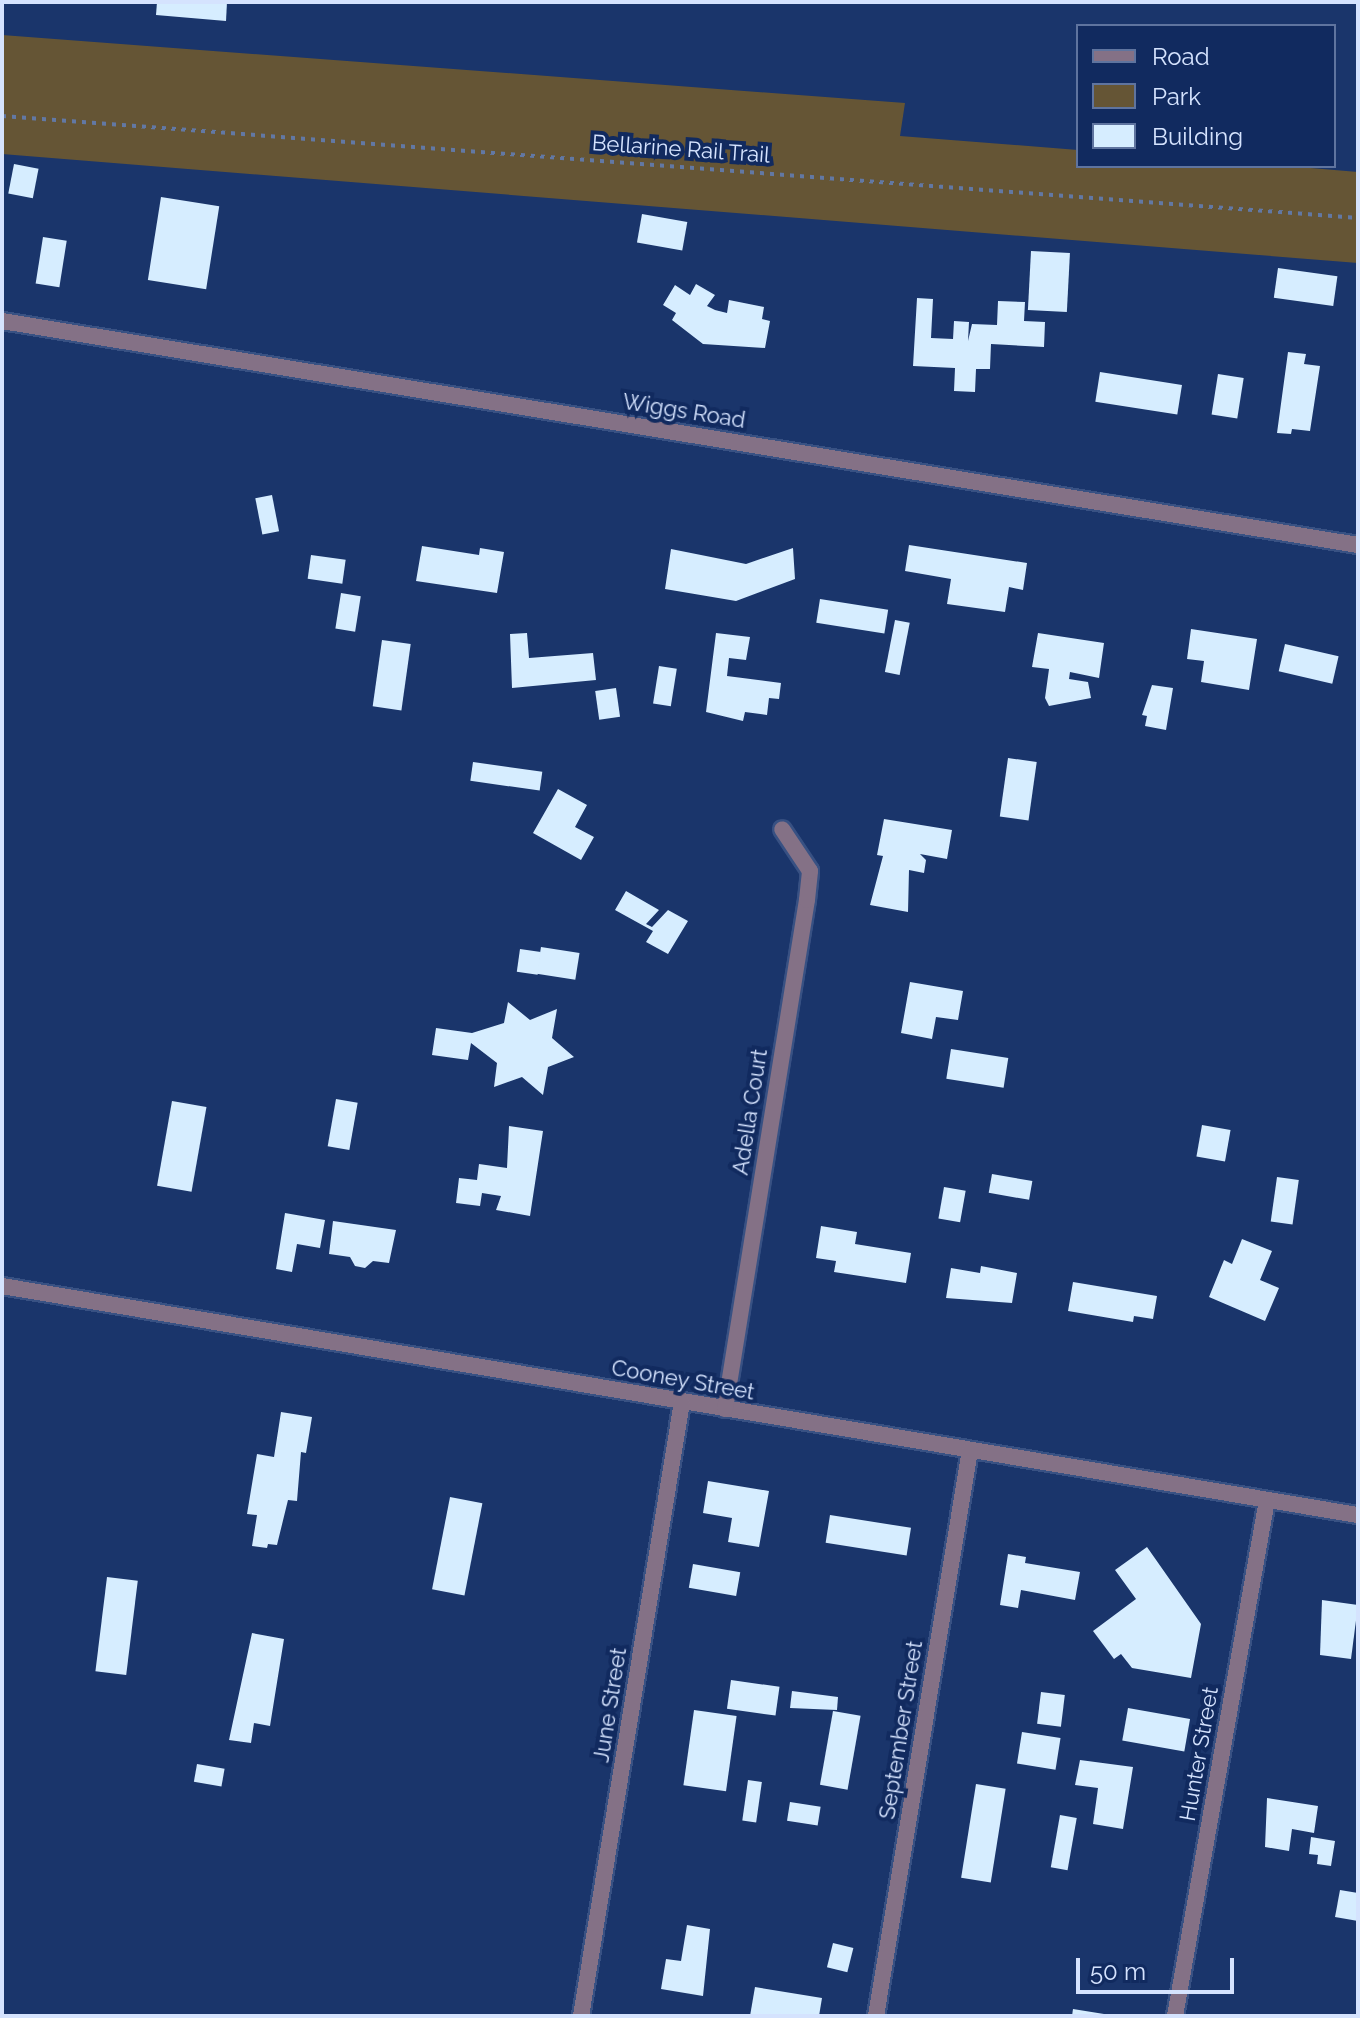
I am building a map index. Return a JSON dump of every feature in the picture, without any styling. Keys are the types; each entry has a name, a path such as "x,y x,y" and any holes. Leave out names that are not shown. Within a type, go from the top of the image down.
{"street":[{"name":"Wiggs Road","path":"2,321 1358,545"},
{"name":"Adella Court","path":"725,1409 810,871 782,829"},
{"name":"Cooney Street","path":"2,1286 1358,1515"},
{"name":"June Street","path":"581,2016 682,1402"},
{"name":"September Street","path":"876,2016 970,1450"},
{"name":"Hunter Street","path":"1175,2016 1267,1500"}],"path":[{"name":"Bellarine Rail Trail","path":"2,116 1358,218"}],"green space":[{"path":"2,35 905,103 900,136 1076,150 1076,168 1311,168 1358,172 1358,263 2,154"}],"building":[{"path":"157,2 227,2 226,21 156,15"},
{"path":"14,164 39,169 33,198 8,193"},
{"path":"161,197 219,206 206,289 148,280"},
{"path":"642,214 687,222 682,251 637,243"},
{"path":"43,237 67,241 59,287 36,283"},
{"path":"1031,251 1070,253 1067,312 1028,310"},
{"path":"1278,268 1337,276 1333,306 1274,298"},
{"path":"696,284 715,295 707,306 715,310 727,313 729,300 764,307 762,319 770,321 765,348 703,344 672,320 676,313 663,305 675,285 690,295"},
{"path":"917,298 933,299 931,338 953,339 954,321 969,322 968,341 972,324 997,325 998,301 1025,302 1024,321 1045,322 1044,347 991,344 990,369 976,369 975,392 954,391 955,368 913,366"},
{"path":"1288,352 1306,354 1304,364 1320,366 1310,431 1292,429 1291,434 1277,433"},
{"path":"1100,372 1182,385 1177,415 1095,402"},
{"path":"1218,374 1244,378 1237,419 1212,414"},
{"path":"272,495 279,531 262,535 255,498"},
{"path":"909,545 1027,563 1023,590 1009,587 1005,612 947,604 951,579 905,571"},
{"path":"422,546 479,555 480,548 504,552 497,593 416,581"},
{"path":"793,548 795,579 736,601 665,589 671,549 746,564"},
{"path":"311,555 346,560 342,584 308,579"},
{"path":"341,593 361,596 355,632 335,629"},
{"path":"820,599 888,610 884,633 816,623"},
{"path":"895,620 910,623 900,675 885,672"},
{"path":"1191,629 1257,639 1249,690 1201,682 1204,661 1187,659"},
{"path":"527,633 529,658 593,653 596,680 512,688 510,634"},
{"path":"716,633 750,637 746,660 729,658 727,676 781,683 779,699 769,698 767,715 745,712 743,721 706,712"},
{"path":"1038,633 1104,643 1099,678 1070,672 1069,679 1088,682 1091,698 1049,706 1045,698 1049,669 1032,667"},
{"path":"382,640 411,644 401,710 373,706"},
{"path":"1285,644 1339,656 1332,684 1279,671"},
{"path":"659,666 677,669 671,706 653,704"},
{"path":"1152,685 1173,688 1166,730 1145,726 1147,716 1142,715"},
{"path":"616,688 620,717 599,720 595,691"},
{"path":"1008,758 1037,762 1029,820 1000,816"},
{"path":"473,762 542,772 540,791 470,781"},
{"path":"558,789 587,805 575,827 594,837 581,860 533,833"},
{"path":"884,819 952,830 947,859 920,854 926,860 924,873 909,870 908,912 870,905 883,856 877,855"},
{"path":"626,891 659,910 646,924 652,927 668,910 688,921 668,954 646,942 653,931 615,910"},
{"path":"541,947 580,953 575,980 537,974"},
{"path":"520,949 541,952 538,975 517,972"},
{"path":"910,982 963,991 958,1020 936,1017 932,1039 901,1033"},
{"path":"508,1002 530,1020 557,1009 552,1038 574,1057 548,1067 543,1095 522,1077 494,1087 497,1063 471,1043 468,1060 432,1055 436,1028 472,1033 504,1023"},
{"path":"951,1049 1008,1058 1004,1088 946,1079"},
{"path":"336,1099 358,1103 349,1150 328,1146"},
{"path":"172,1101 206,1107 192,1192 157,1186"},
{"path":"1202,1125 1231,1130 1225,1162 1196,1157"},
{"path":"509,1126 543,1131 530,1216 496,1210 501,1196 482,1193 480,1206 456,1203 459,1178 477,1180 479,1164 507,1168"},
{"path":"992,1174 1032,1181 1029,1200 989,1193"},
{"path":"1277,1177 1299,1180 1293,1225 1271,1222"},
{"path":"944,1187 966,1191 960,1222 938,1219"},
{"path":"285,1213 325,1220 320,1248 297,1244 292,1272 276,1269"},
{"path":"333,1221 396,1230 389,1263 373,1261 365,1268 355,1266 350,1257 329,1254"},
{"path":"821,1226 857,1232 855,1244 911,1253 906,1283 834,1272 836,1261 816,1258"},
{"path":"1242,1239 1272,1251 1260,1280 1279,1288 1265,1321 1209,1297 1224,1260 1232,1264"},
{"path":"981,1266 1017,1273 1012,1303 946,1298 951,1268 980,1273"},
{"path":"1073,1282 1157,1296 1153,1319 1134,1316 1133,1322 1068,1311"},
{"path":"281,1412 312,1417 306,1453 301,1452 297,1501 288,1500 277,1545 268,1544 267,1548 252,1546 257,1515 247,1514 257,1454 274,1457"},
{"path":"708,1481 769,1491 759,1547 728,1542 732,1518 703,1513"},
{"path":"450,1497 482,1503 464,1596 432,1589"},
{"path":"830,1515 911,1528 907,1555 826,1543"},
{"path":"1147,1547 1201,1624 1191,1678 1132,1668 1121,1654 1114,1659 1093,1631 1136,1599 1115,1570"},
{"path":"1008,1554 1026,1557 1025,1563 1080,1572 1075,1600 1021,1590 1018,1608 1000,1605"},
{"path":"693,1564 740,1572 736,1596 689,1588"},
{"path":"107,1577 138,1581 126,1675 95,1671"},
{"path":"1322,1600 1358,1605 1351,1659 1320,1655"},
{"path":"252,1633 284,1639 270,1726 254,1723 251,1743 229,1740"},
{"path":"731,1680 780,1687 775,1716 727,1709"},
{"path":"792,1691 838,1697 837,1710 790,1708"},
{"path":"1041,1692 1065,1695 1061,1727 1037,1724"},
{"path":"1128,1708 1190,1719 1184,1751 1122,1740"},
{"path":"694,1710 737,1716 726,1791 683,1785"},
{"path":"833,1711 861,1716 848,1790 820,1785"},
{"path":"1022,1732 1061,1738 1056,1770 1017,1764"},
{"path":"1080,1760 1133,1767 1123,1829 1093,1824 1098,1788 1075,1785"},
{"path":"197,1764 225,1769 221,1787 194,1782"},
{"path":"748,1780 762,1782 756,1823 742,1821"},
{"path":"976,1784 1006,1789 991,1883 961,1878"},
{"path":"1267,1798 1318,1806 1314,1833 1292,1829 1289,1851 1265,1847"},
{"path":"790,1802 821,1807 818,1826 787,1821"},
{"path":"1060,1815 1077,1818 1068,1870 1051,1867"},
{"path":"1311,1837 1335,1841 1331,1866 1317,1864 1318,1855 1309,1854"},
{"path":"1340,1890 1358,1893 1358,1921 1335,1917"},
{"path":"687,1925 710,1929 703,1996 661,1989 666,1959 681,1961"},
{"path":"833,1943 853,1948 847,1972 827,1967"},
{"path":"755,1987 822,1998 819,2016 750,2016"},
{"path":"1073,2009 1104,2014 1072,2016"}]}
